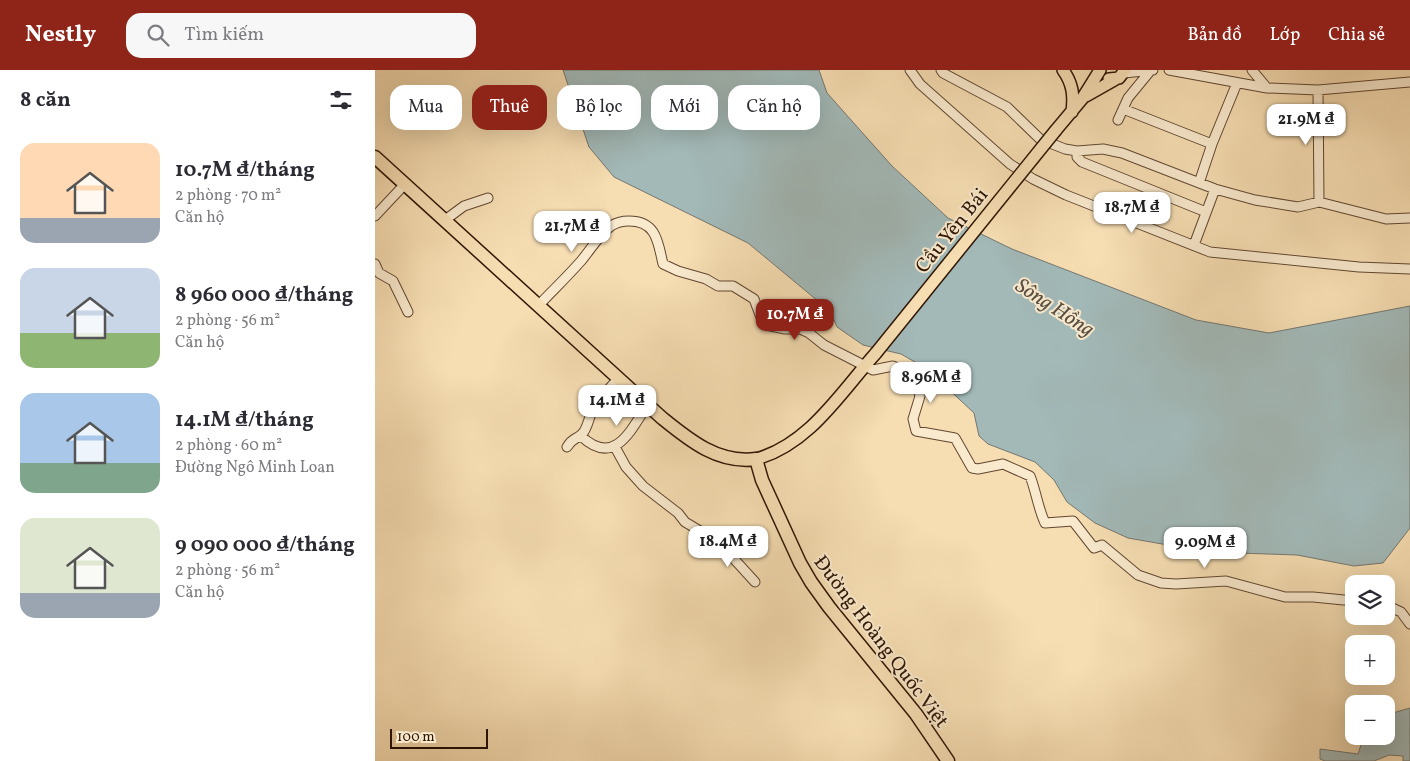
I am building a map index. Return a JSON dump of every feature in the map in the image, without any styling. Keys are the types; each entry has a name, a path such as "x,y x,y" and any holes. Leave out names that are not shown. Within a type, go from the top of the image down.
{"highway":[{"path":"375,157 538,306 693,443 734,459 756,459"},
{"name":"Đường Hoàng Quốc Việt","path":"756,459 762,480 800,563 811,582 915,714 948,761"}],"main road":[{"path":"1063,70 1073,90 1071,112"},
{"path":"1082,99 1101,70 1109,78 1123,73"},
{"path":"1082,99 1123,73"},
{"name":"Cầu Yên Bái","path":"756,459 771,455 786,447 807,431 875,353 1082,99"}],"street":[{"path":"910,70 920,84 1010,164 1033,179 1066,195 1210,252 1359,268 1410,269"},
{"path":"941,70 964,85 1007,107 1040,139 1065,149 1077,151 1103,149 1122,153 1199,183 1255,200 1298,207 1319,202 1386,219 1410,218"},
{"path":"1123,73 1152,70"},
{"path":"1118,120 1128,98 1152,70"},
{"path":"1169,70 1267,88 1318,90 1410,82"},
{"path":"1252,70 1267,88"},
{"path":"1199,183 1212,144 1237,83"},
{"path":"1318,90 1319,202"},
{"path":"1123,109 1212,144"},
{"path":"1077,151 1077,157 1082,162 1206,212"},
{"path":"375,216 405,184"},
{"path":"1194,245 1215,188"},
{"path":"445,220 464,206 488,198"},
{"path":"538,306 612,225 620,221 637,221 652,229 658,240 663,264 706,279 718,286 733,286 754,299 762,320 766,325 785,329 800,329 809,333 824,345 873,370 893,366 901,370 917,386 920,396 913,419 916,431 955,438 972,468 978,469 1003,464 1030,476 1045,523 1073,521 1094,548 1102,545 1138,574 1161,583 1227,581 1285,598 1313,597 1345,600"},
{"path":"375,264 379,274 393,281 408,312"},
{"path":"567,447 571,440 581,436 598,401 619,378"},
{"path":"581,436 591,445 603,449 615,447 635,425 648,404"},
{"path":"615,447 626,467 643,486 679,513 685,522 724,548 755,582"},
{"path":"1395,609 1401,612 1410,624"}],"water":[{"name":"Sông Hồng","path":"563,70 819,70 827,93 892,166 948,218 1012,249 1196,320 1269,333 1410,306 1410,528 1383,563 1354,566 1297,555 1208,552 1128,538 1095,523 1067,502 1054,480 1035,462 988,444 979,436 974,413 927,369 901,354 863,345 837,327 830,311 748,243 614,177 589,147 583,130 641,130 641,85 568,85"},
{"path":"1410,708 1410,761 1403,761 1403,756 1389,755 1374,761 1325,761 1320,759 1320,749 1358,754 1361,745 1395,745 1395,712"}]}
